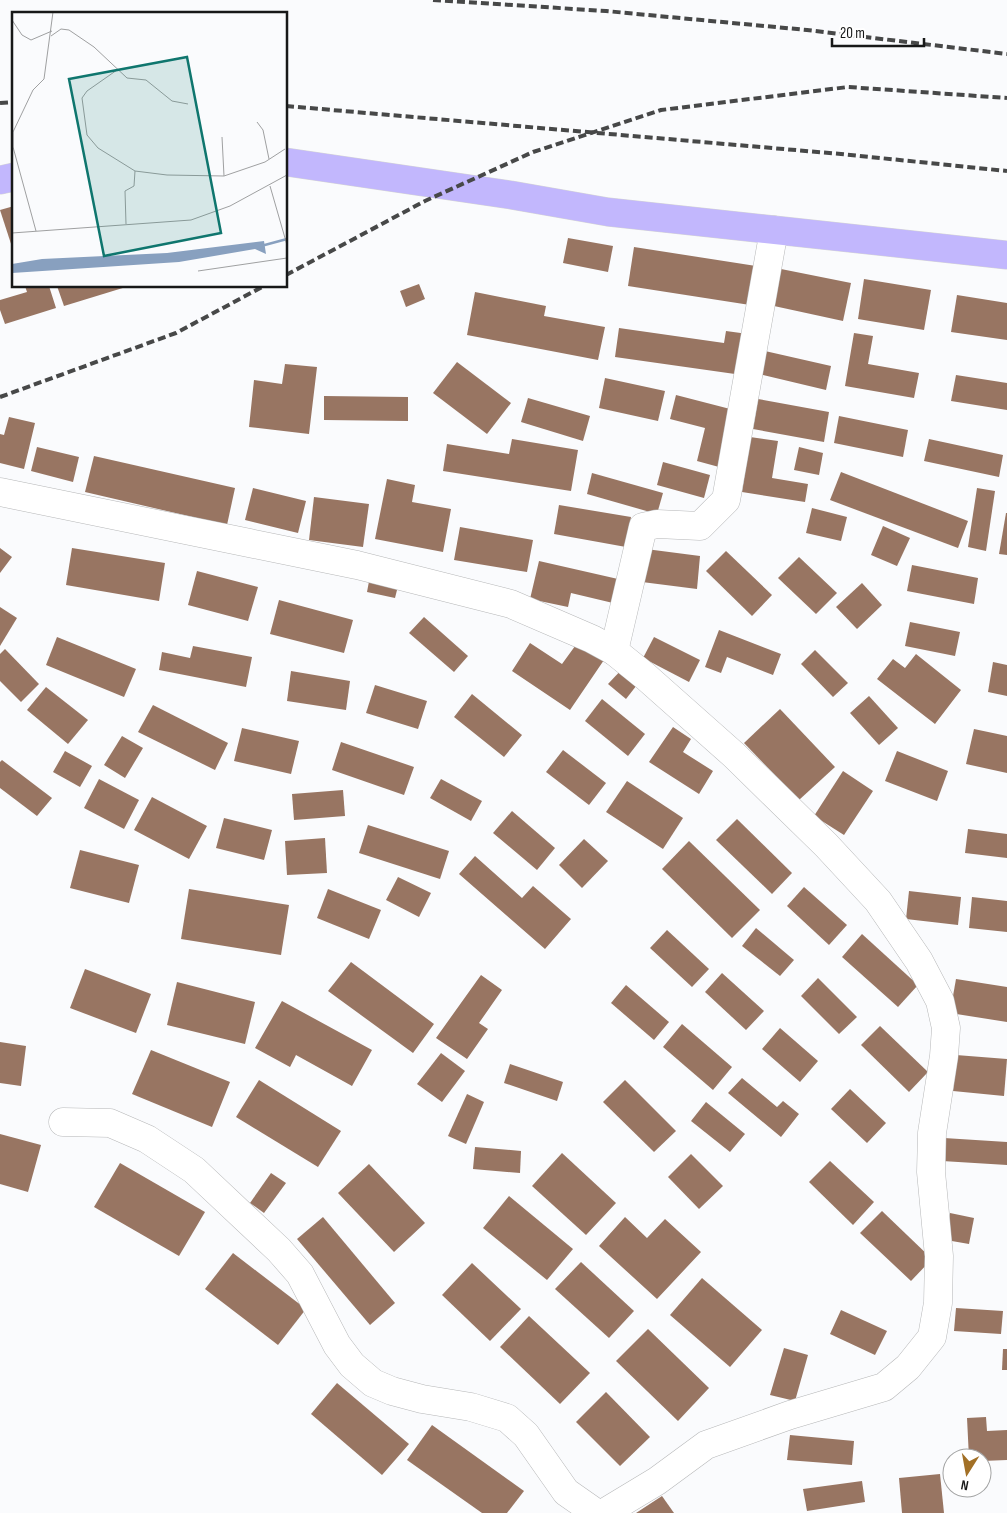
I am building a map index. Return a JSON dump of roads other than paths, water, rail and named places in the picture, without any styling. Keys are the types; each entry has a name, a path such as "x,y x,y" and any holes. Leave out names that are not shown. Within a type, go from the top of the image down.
{"main road":[{"path":"288,162 608,212 1007,255"}],"street":[{"path":"614,651 642,527 657,524 700,526 726,500 774,230"},
{"path":"0,492 357,565 511,604 592,639 614,651 645,676 734,755 826,845 878,901 919,961 940,1001 946,1028 944,1056 932,1134 931,1172 940,1256 938,1303 932,1337 908,1367 884,1387 790,1415 706,1445 656,1481 604,1513"},
{"path":"63,1122 110,1123 147,1139 194,1170 279,1250 300,1274 337,1345 352,1365 374,1383 392,1391 422,1399 471,1406 507,1418 526,1434 566,1492 596,1513"}],"railway":[{"path":"433,0 606,11 807,30 1007,54"},
{"path":"288,274 425,201 533,152 661,110 848,87 1007,98"},
{"path":"0,103 12,102"},
{"path":"288,106 841,154 1007,171"},
{"path":"0,397 176,333 260,288"}]}
